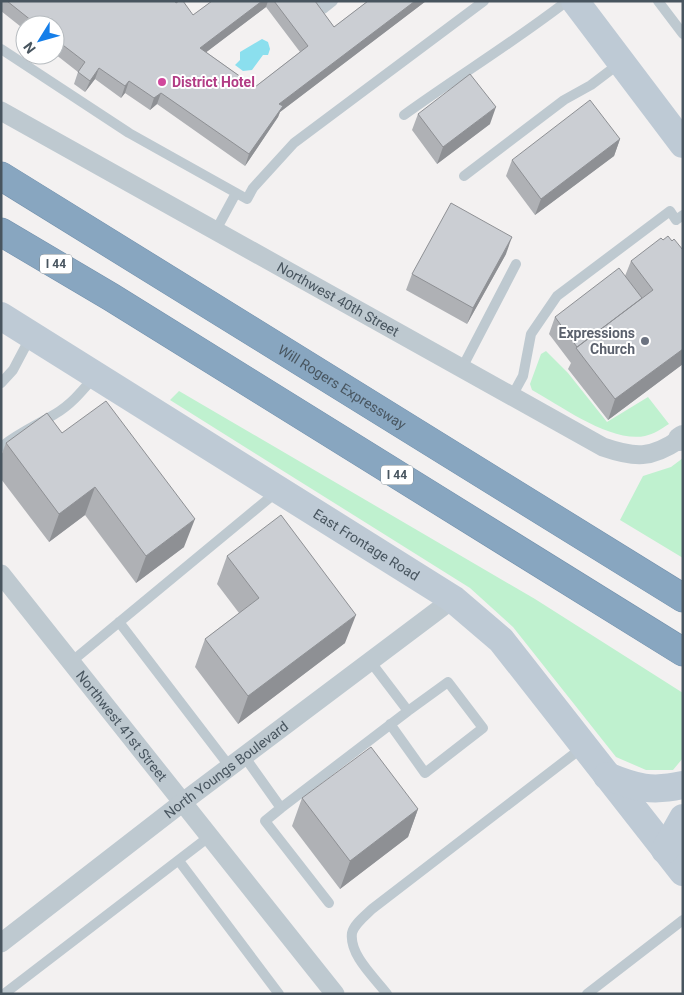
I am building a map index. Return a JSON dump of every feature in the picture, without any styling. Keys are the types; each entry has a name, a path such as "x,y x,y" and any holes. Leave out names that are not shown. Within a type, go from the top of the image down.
{"highway":[{"name":"Will Rogers Expressway","path":"1,176 683,598"},
{"name":"I 44","path":"1,232 111,297 683,652"},
{"path":"1,252 111,297"}],"main road":[{"path":"575,1 683,144"},
{"name":"East Frontage Road","path":"1,316 453,599 501,640 665,850"},
{"path":"607,776 633,787 660,790 683,785"},
{"path":"683,818 665,850 683,872"}],"street":[{"name":"Northwest 40th Street","path":"1,111 596,443 621,453 639,456 653,454 681,438"},
{"name":"Northwest 41st Street","path":"1,574 335,994"},
{"name":"North Youngs Boulevard","path":"1,943 183,802 453,599"}],"lane":[{"path":"318,1 323,9 333,1"},
{"path":"1,49 129,132 247,199 253,188 294,143 484,1"},
{"path":"404,115 455,78 506,47 567,1"},
{"path":"658,1 683,34"},
{"path":"464,176 564,100 591,85 621,62"},
{"path":"215,232 236,193"},
{"path":"512,396 523,376 531,334 557,296 670,211 676,220 683,215"},
{"path":"462,368 516,264"},
{"path":"1,383 13,370 31,335"},
{"path":"1,447 25,430 56,413 80,393 95,375"},
{"path":"71,662 279,490"},
{"path":"119,622 237,762 281,808"},
{"path":"370,661 408,711"},
{"path":"329,903 265,820 390,724 448,682 483,728 425,773 390,724"},
{"path":"387,994 360,959 354,947 352,933 358,923 372,909 584,746"},
{"path":"4,994 179,862 210,836"},
{"path":"179,862 279,994"},
{"path":"587,994 683,920"}],"green space":[{"path":"546,351 568,373 607,422 648,397 669,424 648,435 632,437 602,429 557,405 532,390 530,384 541,354"},
{"path":"179,391 535,599 683,693 683,758 673,770 646,770 616,757 513,627 470,588 170,400"},
{"path":"683,458 683,558 620,520 643,476 671,467"}],"water":[{"path":"262,39 268,42 270,49 268,55 263,55 252,70 243,71 235,65 240,60 240,52"}],"building":[{"name":"District Hotel","path":"7,1 175,1 176,3 183,1 193,15 212,1 262,1 200,48 255,87 308,46 274,1 315,1 334,27 368,1 415,1 279,104 283,106 249,154 161,93 154,98 129,81 125,86 99,68 90,81 78,72 85,62 65,47 65,15 24,15"},
{"path":"470,74 496,107 443,147 418,114"},
{"path":"590,100 620,139 541,199 512,160"},
{"path":"451,203 512,237 473,308 412,274"},
{"name":"Expressions Church","path":"668,236 672,241 674,239 683,250 683,349 615,399 576,348 653,290 631,261 661,238 663,240"},
{"path":"619,268 642,298 577,347 555,317"},
{"path":"106,401 195,519 146,556 95,487 59,514 6,443 47,413 62,433"},
{"path":"281,515 356,615 248,696 205,639 259,598 227,556"},
{"path":"371,747 418,809 350,861 302,798"}],"place":[{"name":"District Hotel","path":"162,82"},
{"name":"Expressions Church","path":"645,341"}]}
